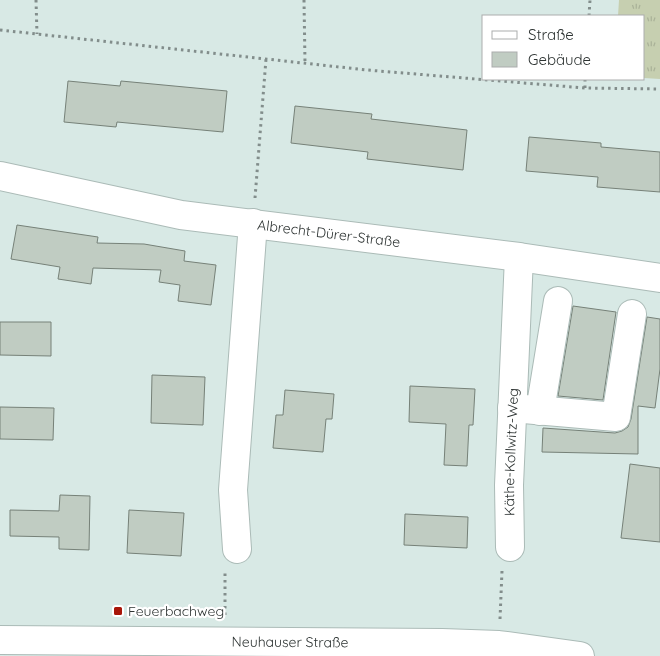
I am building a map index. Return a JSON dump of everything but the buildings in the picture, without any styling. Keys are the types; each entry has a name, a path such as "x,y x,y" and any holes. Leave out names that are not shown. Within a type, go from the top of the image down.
{"street":[{"name":"Albrecht-Dürer-Straße","path":"0,176 182,215 520,256 660,278"},
{"path":"237,549 234,490 253,223"},
{"name":"Käthe-Kollwitz-Weg","path":"510,547 509,486 520,256"},
{"path":"540,411 558,301"},
{"path":"512,408 616,417 632,314"},
{"name":"Neuhauser Straße","path":"0,640 499,645 580,656"}],"path":[{"path":"36,0 37,34"},
{"path":"304,0 305,63"},
{"path":"589,15 590,0"},
{"path":"0,30 305,63 482,79"},
{"path":"253,223 266,59"},
{"path":"495,80 585,88 660,89"},
{"path":"585,80 585,88"},
{"path":"499,645 502,563 510,547"},
{"path":"225,642 226,568 237,549"}],"green space":[{"path":"619,0 660,0 660,79 645,78 645,15 618,15"}],"place":[{"name":"Feuerbachweg","path":"118,611"}]}
